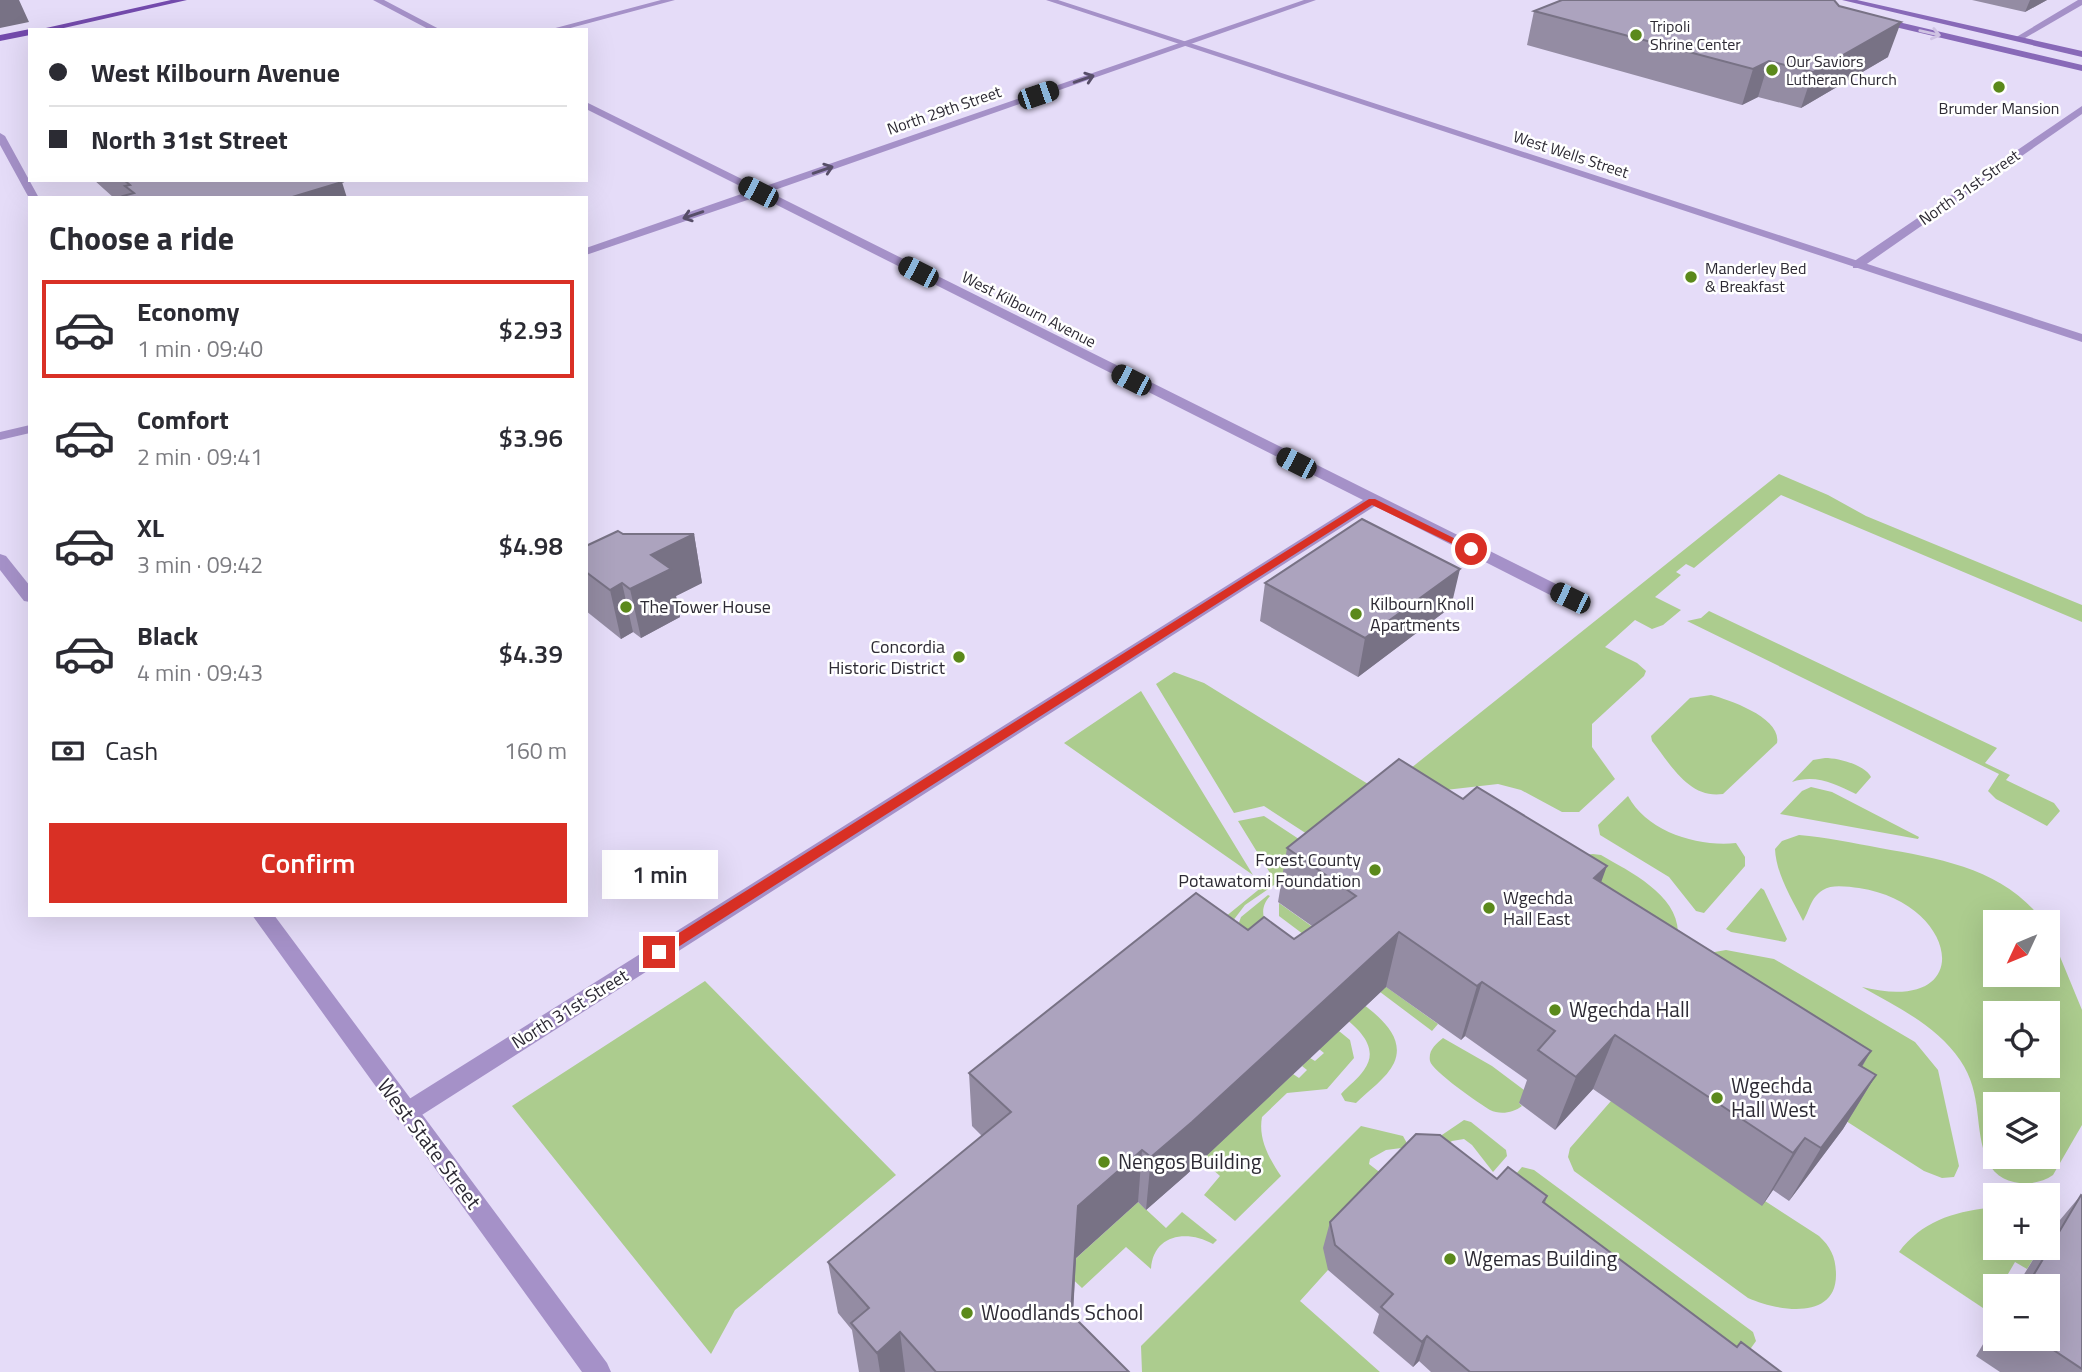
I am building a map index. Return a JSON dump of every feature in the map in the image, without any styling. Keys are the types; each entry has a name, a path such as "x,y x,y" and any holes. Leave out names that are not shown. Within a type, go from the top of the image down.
{"main road":[{"path":"50,28 183,0"},
{"path":"1846,0 2082,54"},
{"path":"1872,19 2082,68"},
{"path":"0,38 28,32"}],"street":[{"path":"377,0 433,28"},
{"path":"560,28 671,0"},
{"name":"West Wells Street","path":"1050,0 2082,338"},
{"name":"North 29th Street","path":"588,250 1312,0"},
{"path":"2017,39 2082,1"},
{"name":"West Kilbourn Avenue","path":"588,106 1570,598"},
{"name":"North 31st Street","path":"1857,265 2082,109"},
{"path":"0,136 33,196"},
{"path":"16,165 28,162"},
{"path":"0,436 28,429"},
{"name":"North 31st Street","path":"406,1113 1372,501"},
{"path":"0,559 28,594"},
{"name":"West State Street","path":"263,917 598,1372"}],"green space":[{"path":"1779,474 1828,495 1866,516 2082,605 2082,622 1781,495 1694,568 1686,564 1676,572 1681,575 1655,597 1681,610 1663,625 1652,629 1635,620 1605,647 1637,663 1646,671 1644,676 1592,724 1592,747 1615,779 1579,812 1562,812 1521,790 1498,784 1384,797 1324,845 1264,806 1234,813 1156,684 1174,672 1204,683 1381,792"},
{"path":"1709,611 1997,748 1985,763 2010,775 2006,780 2054,803 2060,811 2047,826 1996,799 1988,791 1999,774 1687,621 1701,618"},
{"path":"1141,691 1253,875 1064,743"},
{"path":"1711,695 1730,701 1763,718 1776,734 1777,743 1723,794 1711,794 1691,786 1674,770 1651,736 1690,698"},
{"path":"1825,758 1851,763 1871,777 1856,794 1817,780 1792,782 1813,760"},
{"path":"1811,787 1832,792 1919,837 1918,839 1780,814 1802,791"},
{"path":"1628,796 1637,809 1661,828 1690,839 1721,844 1736,843 1745,857 1745,866 1704,913 1696,911 1669,877 1600,835 1598,825"},
{"path":"1264,816 1317,851 1283,873 1280,881 1245,905 1229,926 1237,928 1241,917 1268,895 1270,896 1263,912 1274,938 1214,926 1273,878 1238,821"},
{"path":"1799,835 1949,862 1991,878 2028,904 2033,910 1983,910 1983,987 2060,987 2060,956 2082,1010 2082,1125 2060,1163 2060,1092 1983,1092 1983,1150 1972,1086 1960,1060 1928,1027 1862,987 1900,992 1925,986 1939,972 1942,954 1935,934 1918,914 1893,898 1859,888 1835,886 1819,893 1803,921 1778,868 1775,849 1782,841"},
{"path":"1583,855 1601,855 1625,869 1661,895 1676,918 1678,932 1552,884"},
{"path":"1761,888 1787,939 1785,942 1726,929"},
{"path":"1279,903 1345,950 1340,954 1438,1024 1432,1031 1279,916"},
{"path":"1726,950 1774,959 1915,1042 1938,1070 1959,1166 1954,1177 1942,1178 1924,1171 1832,1112 1709,953"},
{"path":"705,981 896,1175 735,1310 711,1354 512,1106"},
{"path":"1333,983 1378,1016 1388,1027 1397,1050 1394,1063 1387,1074 1356,1103 1345,1101 1341,1094 1364,1070 1369,1059 1369,1048 1356,1028 1315,997"},
{"path":"1339,1031 1350,1040 1354,1058 1327,1089 1287,1093 1262,1117 1263,1141 1281,1176 1235,1221 1204,1195 1220,1176 1201,1159 1293,1074 1299,1078 1307,1070 1302,1066 1310,1058 1315,1061 1324,1053 1319,1049"},
{"path":"1443,1038 1492,1066 1528,1093 1519,1103 1522,1106 1506,1112 1494,1112 1447,1079 1430,1061 1431,1050"},
{"path":"1611,1101 1819,1236 1832,1253 1836,1269 1833,1290 1826,1300 1816,1306 1789,1309 1748,1298 1574,1171 1568,1157 1570,1148"},
{"path":"1464,1120 1471,1122 1506,1150 1507,1156 1493,1172 1464,1139 1452,1141 1436,1151 1436,1139"},
{"path":"1361,1126 1403,1136 1409,1147 1386,1150 1370,1159 1369,1164 1382,1174 1328,1270 1300,1301 1380,1372 1142,1372 1141,1346"},
{"path":"1522,1167 1534,1170 1753,1332 1756,1341 1734,1372 1509,1182"},
{"path":"2056,1169 2053,1175 2045,1179 2027,1183 2008,1180 1993,1170"},
{"path":"1138,1202 1166,1228 1182,1212 1217,1240 1213,1244 1192,1237 1173,1238 1158,1249 1151,1269 1126,1247 1082,1288 1063,1270"},
{"path":"1983,1209 1983,1260 2033,1260 2027,1269 2015,1262 2008,1274 1983,1274 1983,1308 1899,1252 1917,1233 1928,1226 1962,1212"}],"building":[{"path":"1562,0 1834,0 1839,6 1901,22 1813,72 1769,61 1753,69 1534,11"},
{"path":"126,182 342,182 296,196 123,196 134,193 125,186 130,185"},
{"path":"1362,519 1460,569 1365,638 1265,583"},
{"path":"618,531 623,534 694,534 651,555 671,569 630,589 622,583 610,590 588,574 588,545"},
{"path":"1399,759 1463,799 1477,787 1607,866 1594,878 1871,1051 1859,1065 1876,1075 1821,1148 1805,1138 1793,1153 1615,1035 1576,1077 1538,1050 1555,1031 1482,982 1477,986 1399,932 1151,1157 1142,1150 1078,1206 1071,1314 1129,1372 936,1372 900,1332 877,1353 851,1323 869,1308 828,1262 1011,1112 969,1073 1196,893 1248,930 1264,917 1294,939 1356,896 1287,848"},
{"name":"Wgemas Building","path":"1416,1134 1440,1135 1497,1179 1508,1167 1547,1196 1543,1202 1737,1347 1741,1342 1781,1372 1470,1372 1427,1336 1422,1342 1381,1307 1393,1294 1335,1245 1330,1222"},
{"path":"2081,1195 2082,1369 2055,1351 2060,1351 2060,1274 2034,1274 2042,1260 2060,1260 2060,1230"}],"place":[{"name":"Tripoli Shrine Center","path":"1636,35"},
{"name":"Our Saviors Lutheran Church","path":"1772,70"},
{"name":"Brumder Mansion","path":"1999,87"},
{"name":"Manderley Bed & Breakfast","path":"1691,277"},
{"name":"The Tower House","path":"626,607"},
{"name":"Kilbourn Knoll Apartments","path":"1356,614"},
{"name":"Concordia Historic District","path":"959,657"},
{"name":"Forest County Potawatomi Foundation","path":"1375,870"},
{"name":"Wgechda Hall East","path":"1489,908"},
{"name":"Wgechda Hall","path":"1555,1010"},
{"name":"Wgechda Hall West","path":"1717,1098"},
{"name":"Nengos Building","path":"1104,1162"},
{"name":"Wgemas Building","path":"1450,1259"},
{"name":"Woodlands School","path":"967,1313"}],"route":[{"path":"659,952 1372,501 1471,549"}]}
